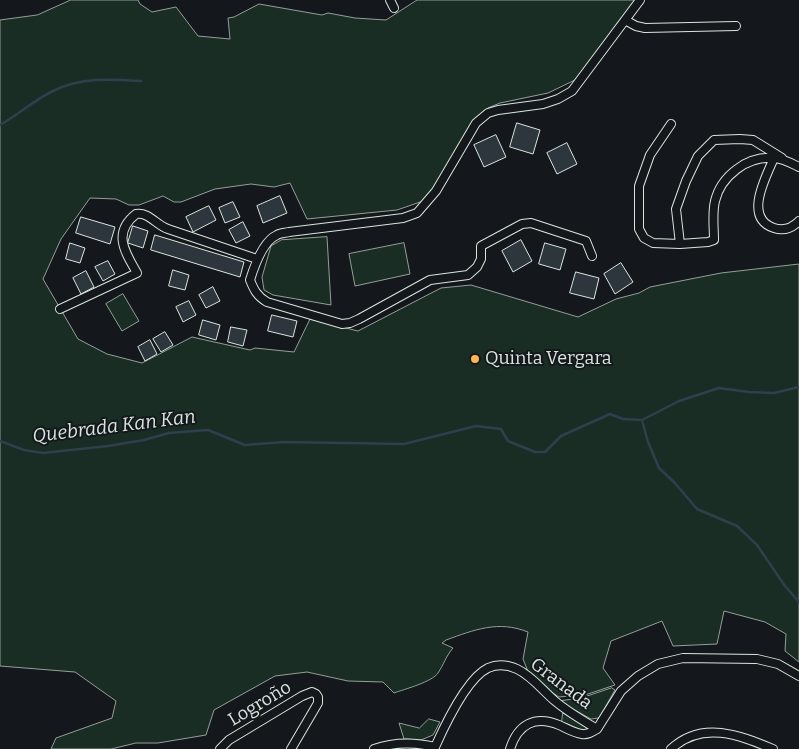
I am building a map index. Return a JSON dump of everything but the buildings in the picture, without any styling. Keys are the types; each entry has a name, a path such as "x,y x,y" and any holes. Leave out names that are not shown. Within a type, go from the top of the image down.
{"street":[{"path":"390,0 394,8"},
{"path":"592,256 586,241 531,223 522,224 481,246 481,259 477,268 468,275 430,280 359,319 342,324 267,302 255,293 250,280 257,259 271,238 277,235 402,218 418,213 436,191 476,122 488,113 543,104 558,99 572,90 640,0"},
{"path":"625,20 645,28 736,26"},
{"path":"671,124 650,155 639,186 639,229 644,238 653,243 680,244 714,240 714,204 718,191 726,179 737,168 751,161 774,158 789,162"},
{"path":"680,244 676,210 678,202 698,156 714,140 740,138 753,140 799,167"},
{"path":"774,158 758,199 759,213 767,225 776,229 791,227 799,221"},
{"path":"60,309 137,273 122,244 125,226 136,214 145,214 156,224 168,229 257,259"},
{"name":"Granada","path":"374,749 385,745 406,743 435,748 444,726 469,686 486,669 499,665 517,669 560,705 596,729 621,691 638,676 658,664 683,658 757,659 778,664 799,676"},
{"name":"Logroño","path":"220,749 229,740 302,696 312,692 318,697 318,703 291,749"},
{"path":"510,749 514,737 525,726 534,721 546,721 581,734 596,729"},
{"path":"671,749 694,734 714,731 741,737 759,746 773,749"}],"green space":[{"name":"Quinta Vergara","path":"71,0 138,0 140,4 152,12 176,7 198,36 230,39 228,18 234,17 259,4 322,15 328,13 355,18 386,20 417,0 635,0 575,80 548,93 500,103 488,108 476,120 426,200 397,210 307,219 290,183 274,187 251,184 215,189 181,202 174,202 163,196 139,205 129,205 116,199 90,198 61,239 43,279 78,339 107,354 142,363 192,337 250,350 255,348 294,352 310,319 358,331 441,288 471,285 578,317 616,299 639,293 650,287 721,273 799,264 799,662 785,651 786,634 765,622 724,611 717,644 673,646 662,621 611,641 603,668 615,685 588,694 559,697 531,679 523,659 528,632 517,628 486,628 446,640 442,643 453,648 438,673 424,682 394,693 383,682 348,681 307,672 275,676 214,710 206,735 158,743 136,743 111,749 51,749 56,738 112,718 116,701 75,672 0,666 0,20 37,15"},
{"path":"327,237 331,305 273,295 264,290 262,277 271,246 281,240"},
{"path":"404,243 410,274 355,286 349,254"},
{"path":"123,294 139,321 122,331 106,304"},
{"path":"612,688 615,690 599,718 591,719 558,701 581,698"},
{"path":"563,713 586,727 586,731 562,722"},
{"path":"429,719 440,722 433,735 421,740 404,739 399,723 419,728"}],"waterway":[{"path":"0,125 39,99 64,86 96,80 141,81"},
{"name":"Quebrada Kan Kan","path":"0,441 24,450 43,453 108,446 144,440 169,433 208,430 245,445 284,442 404,444 476,426 501,429 508,441 535,452 545,452 561,436 610,414 623,419 642,420 679,401 719,388 774,393 799,387"},
{"path":"642,420 648,442 659,468 697,509 737,526 757,545 785,586 799,602"}],"place":[{"name":"Quinta Vergara","path":"475,359"}]}
